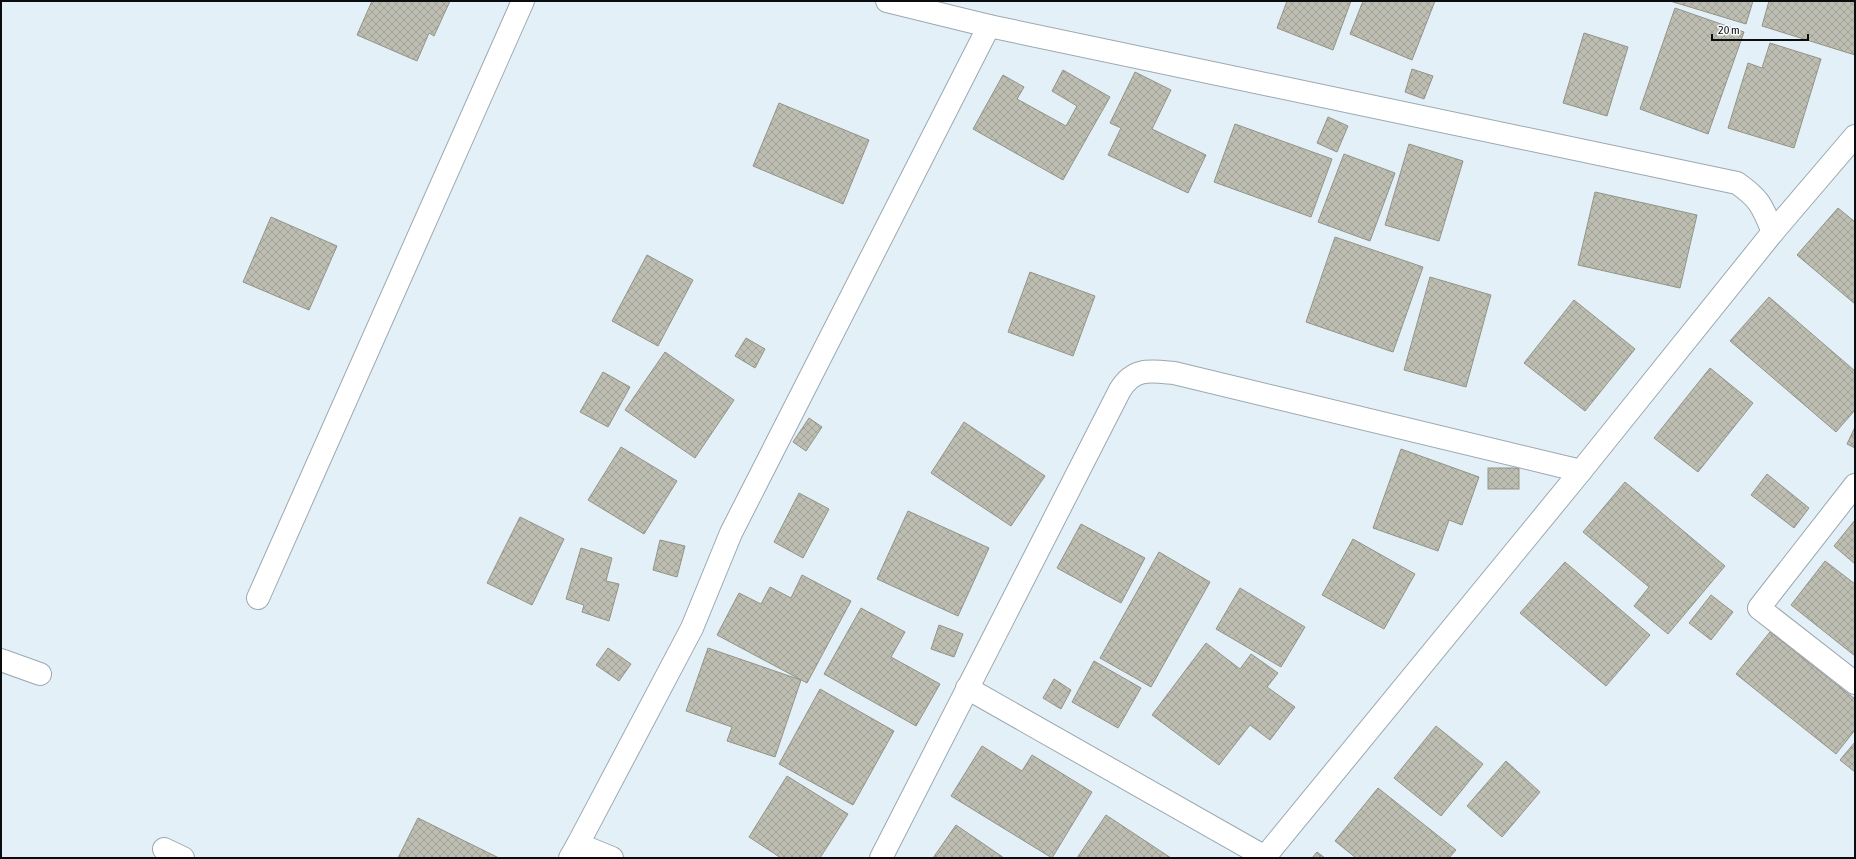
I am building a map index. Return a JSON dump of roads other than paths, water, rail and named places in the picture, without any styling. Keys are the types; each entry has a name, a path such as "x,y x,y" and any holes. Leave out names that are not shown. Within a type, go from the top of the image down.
{"street":[{"path":"258,598 524,1"},
{"path":"886,1 989,26 1737,183 1754,195 1764,210 1773,232"},
{"path":"612,858 574,851 692,628 731,533 989,26"},
{"path":"967,688 1265,858 1581,471 1773,232 1855,136"},
{"path":"881,858 1120,390 1125,381 1134,374 1146,372 1174,373 1581,471"},
{"path":"1855,485 1759,608 1855,683"},
{"path":"1,660 40,674"}]}
